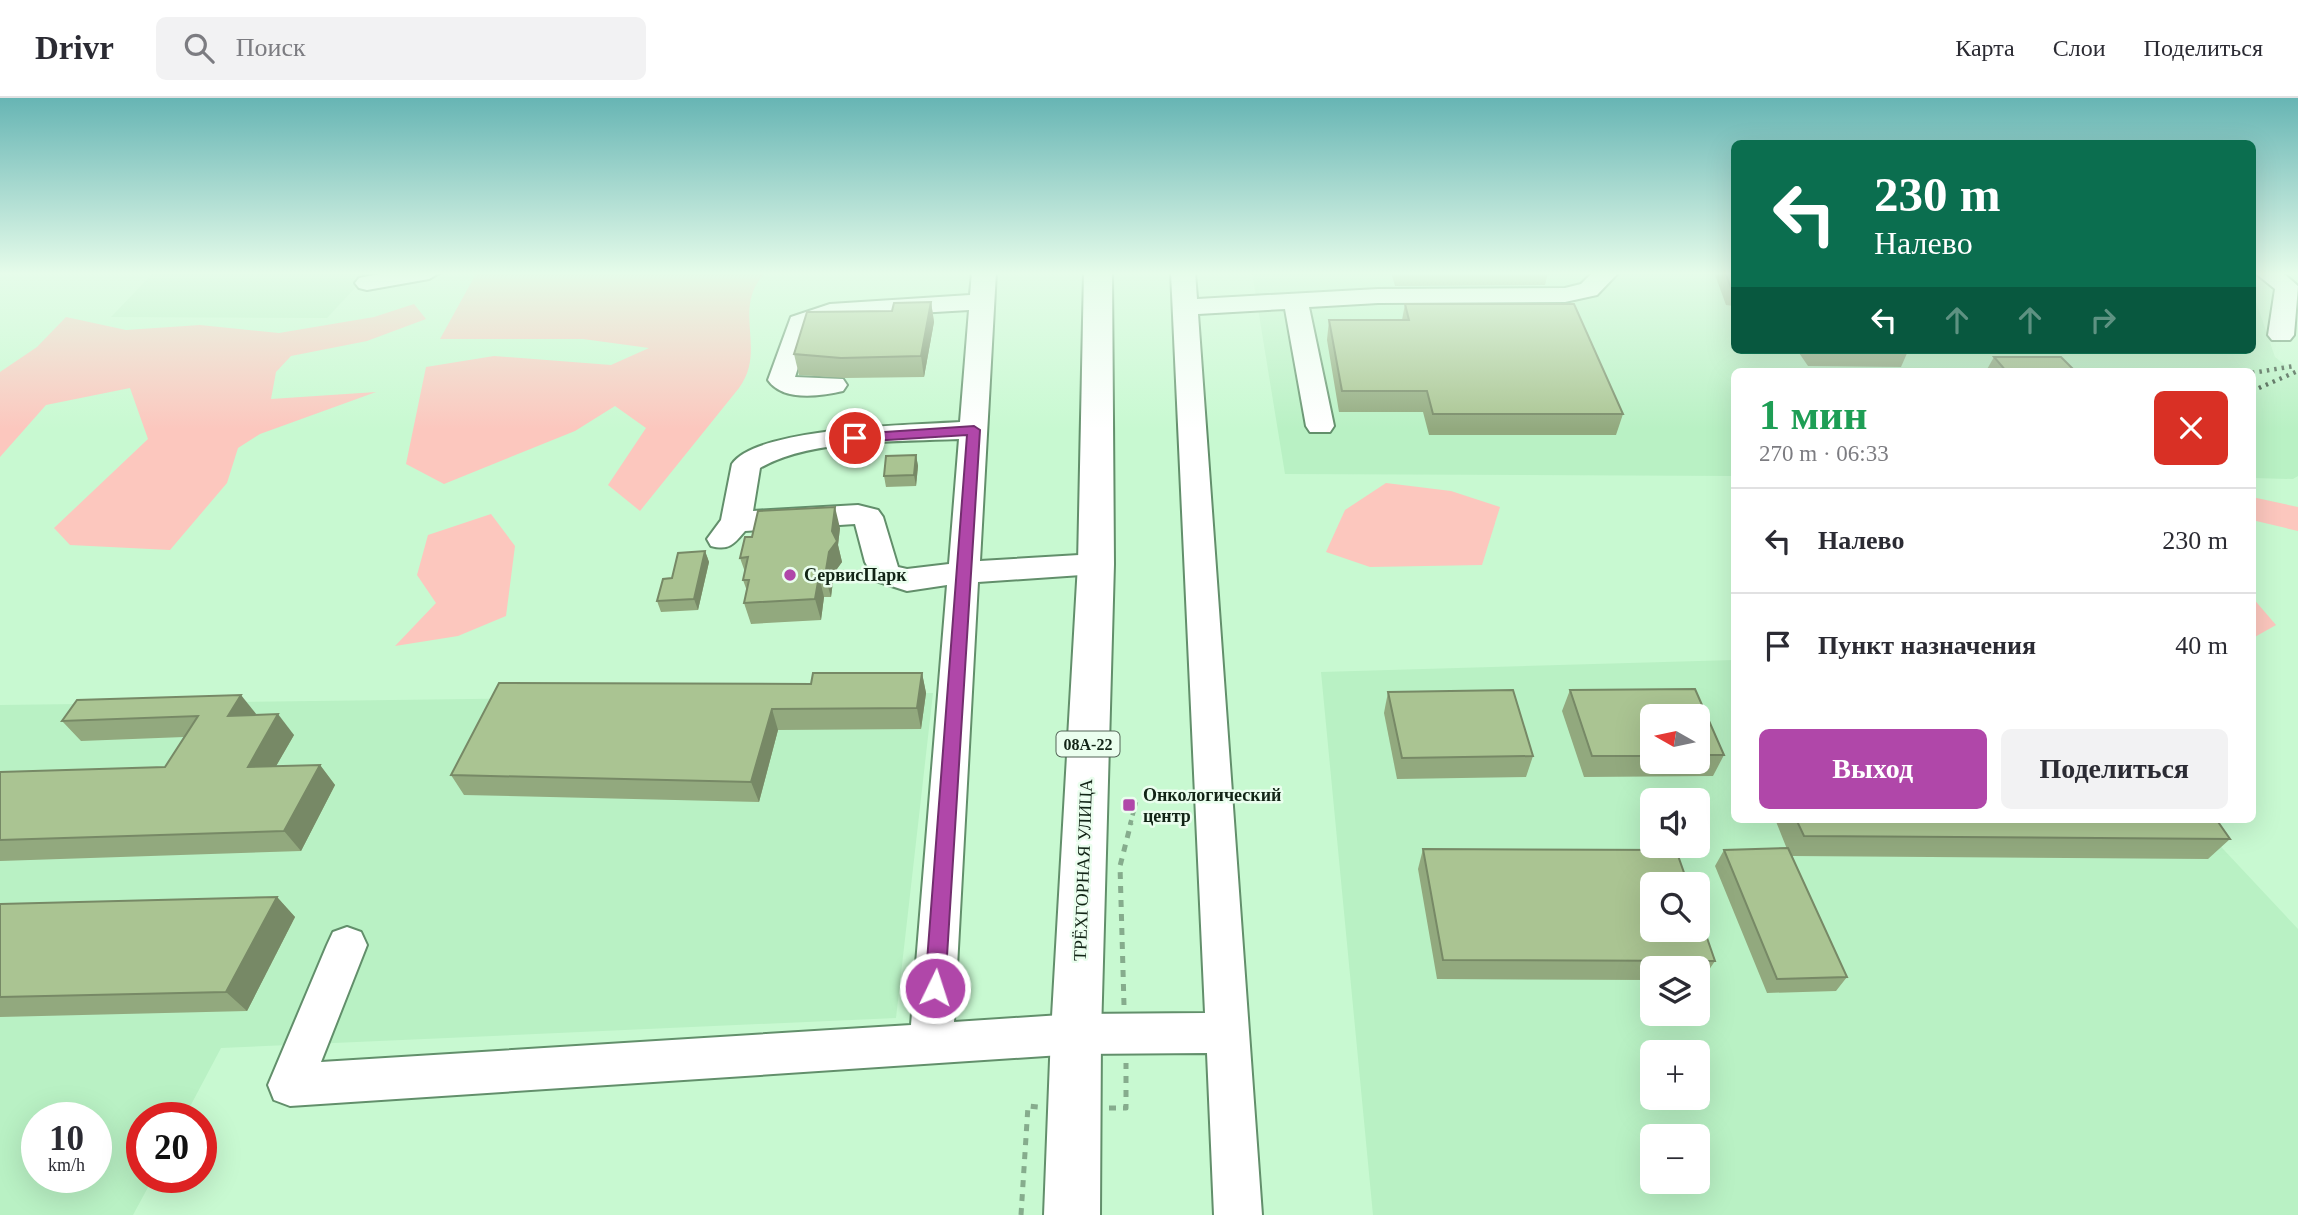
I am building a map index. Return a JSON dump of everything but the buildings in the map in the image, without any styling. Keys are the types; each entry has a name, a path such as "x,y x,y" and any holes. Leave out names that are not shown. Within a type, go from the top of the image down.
{"highway":[{"name":"ТРЁХГОРНАЯ УЛИЦА","path":"1072,1215 1076,1034 1096,564 1098,324"}],"lane":[{"path":"799,324 781,380 792,387 834,385"},
{"path":"931,1044 966,572 981,324"},
{"path":"1186,324 1225,1033 1238,1215"},
{"path":"1300,324 1320,426"},
{"path":"2281,335 2282,324"},
{"path":"974,430 871,436 768,451 746,464 729,531 858,514 868,517 880,562 887,574 907,580 966,572 1096,564"},
{"path":"347,945 290,1085 1076,1034 1225,1033"}],"shaded area":[{"path":"59,324 99,324 126,330 200,325 279,333 332,324 412,324 367,341 291,356 276,372 271,399 376,392 260,434 238,448 227,483 170,550 70,545 54,528 148,439 130,388 46,405 0,457 0,372 37,347"},
{"path":"448,324 750,324 751,344 747,373 739,388 640,511 608,485 646,428 615,406 575,431 444,484 406,464 426,367 494,356 611,365 649,348 583,339 440,339"},
{"path":"1261,324 1731,324 1731,354 2256,354 2256,324 2264,324 2275,357 2298,375 2298,476 2293,479 2256,478 2256,368 1731,368 1731,476 1285,474"},
{"path":"1386,483 1451,491 1500,507 1482,565 1370,567 1326,552 1345,510"},
{"path":"2256,498 2298,507 2298,531 2256,521"},
{"path":"491,514 515,546 506,616 458,636 395,646 436,603 417,575 428,535"},
{"path":"2256,602 2276,625 2256,636"},
{"path":"1731,660 1731,823 2199,823 2298,929 2298,1215 1373,1215 1321,672"},
{"path":"933,693 896,1018 221,1048 192,1102 126,1102 126,1193 145,1193 133,1215 0,1215 0,705"}],"railway":[{"path":"2256,372 2294,366"},
{"path":"2256,389 2298,371"}],"place":[{"name":"СервисПарк","path":"790,575"},
{"name":"Онкологический центр","path":"1129,805"}],"route":[{"path":"855,438 974,430 935,988"}]}
